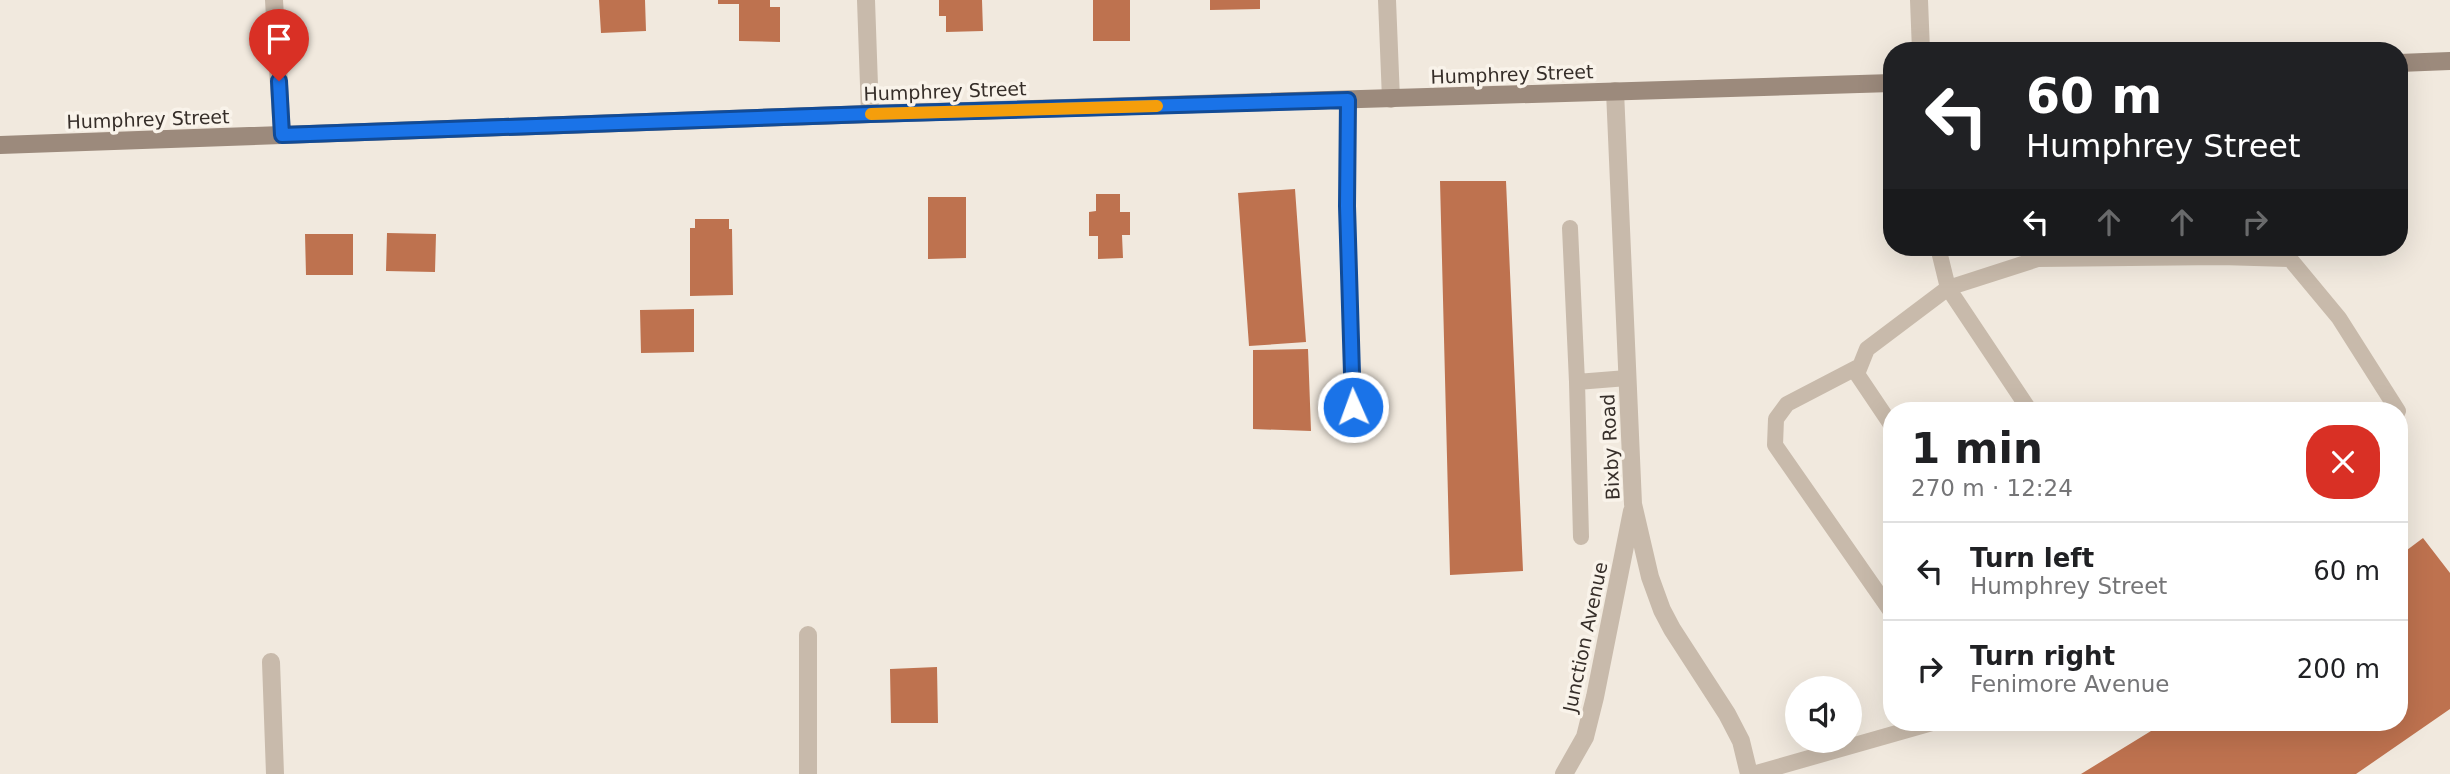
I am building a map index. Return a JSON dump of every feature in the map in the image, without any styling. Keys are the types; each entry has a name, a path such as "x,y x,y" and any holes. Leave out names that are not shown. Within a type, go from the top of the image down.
{"street":[{"path":"274,0 282,135"},
{"path":"866,0 870,114"},
{"path":"1387,0 1391,99"},
{"path":"1919,0 1921,42"},
{"path":"2408,63 2450,61"},
{"name":"Humphrey Street","path":"0,145 870,114 1883,83"},
{"name":"Bixby Road","path":"1615,91 1633,504 1650,577 1662,610 1727,714 1741,741 1751,774"},
{"name":"Junction Avenue","path":"1564,774 1585,737 1633,504"},
{"path":"808,635 808,774"},
{"path":"271,662 275,774"}],"lane":[{"path":"1348,100 1347,206 1353,407"},
{"path":"1570,228 1581,537"},
{"path":"1938,256 1948,288 2024,402"},
{"path":"1883,413 1857,374 1867,349 1948,288 2038,259 2221,257 2290,260 2339,318 2392,402"},
{"path":"1860,366 1787,404 1776,419 1775,445 1883,600"},
{"path":"1577,382 1627,378"},
{"path":"1751,774 1904,731"}],"building":[{"path":"599,0 645,0 646,31 601,33"},
{"path":"718,0 770,0 770,7 780,7 780,42 739,41 739,4 718,4"},
{"path":"939,0 982,0 983,31 946,32 946,16 939,16"},
{"path":"1093,0 1130,0 1130,41 1093,41"},
{"path":"1210,0 1260,0 1260,9 1210,10"},
{"path":"1440,181 1506,181 1523,571 1450,575"},
{"path":"1295,189 1306,342 1249,346 1238,193"},
{"path":"1096,194 1120,194 1120,212 1130,212 1130,235 1122,235 1123,258 1098,259 1098,236 1089,236 1089,212 1096,211"},
{"path":"928,197 966,197 966,258 928,259"},
{"path":"695,219 729,219 729,229 732,229 733,295 690,296 690,228 695,228"},
{"path":"387,233 436,234 435,272 386,271"},
{"path":"305,234 353,234 353,275 306,275"},
{"path":"694,309 694,352 641,353 640,310"},
{"path":"1308,349 1311,431 1253,429 1253,350"},
{"path":"2423,538 2450,573 2450,709 2356,774 2081,774 2151,731 2408,731 2408,549"},
{"path":"937,667 938,723 891,723 890,669"}],"slow traffic":[{"path":"871,114 1157,106"}],"route":[{"path":"279,81 282,135 1348,100 1347,206 1353,407"}]}
